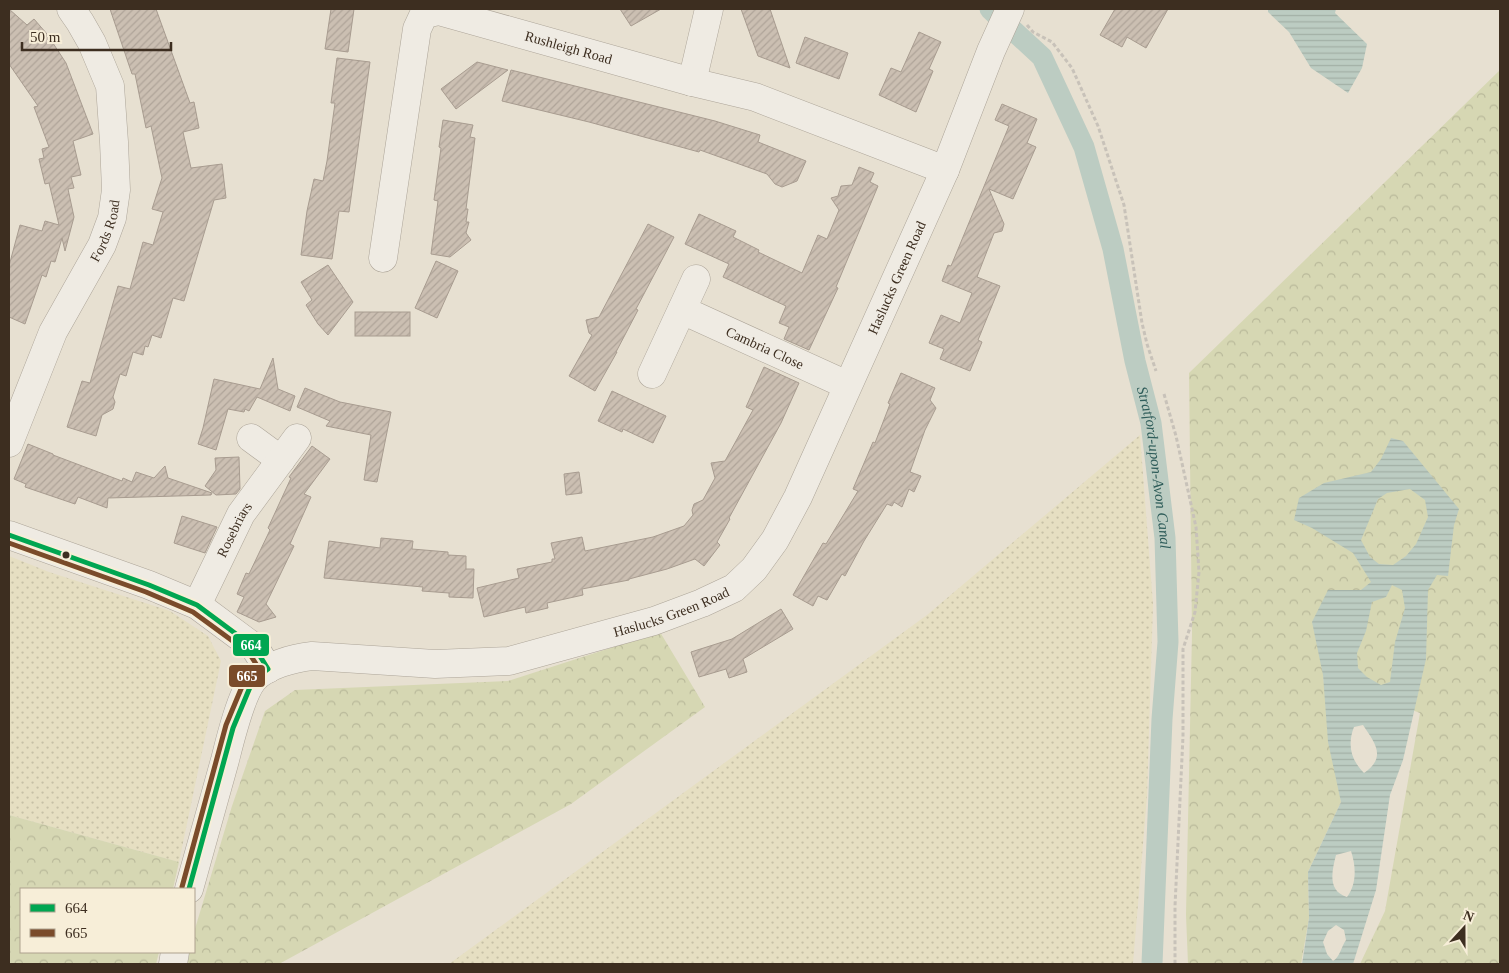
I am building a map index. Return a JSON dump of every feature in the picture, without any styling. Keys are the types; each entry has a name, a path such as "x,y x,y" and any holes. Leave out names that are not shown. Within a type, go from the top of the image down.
{"street":[{"name":"Fords Road","path":"9,443 53,332 102,245 112,218 116,190 110,86 92,43 71,9"},
{"path":"692,82 709,9"},
{"name":"Rushleigh Road","path":"383,258 417,29 424,14 439,10 692,82 755,97 945,170"},
{"name":"Haslucks Green Road","path":"268,669 294,658 312,656 435,664 509,661 654,621 702,603 734,588 754,569 775,540 798,496 945,170 992,51 1017,14"},
{"path":"652,374 696,279"},
{"name":"Cambria Close","path":"682,310 848,385"},
{"path":"251,438 281,460"},
{"name":"Rosebriars","path":"197,605 241,514 297,438"},
{"path":"9,535 149,585 197,605 255,648 268,669 253,680 233,728 190,888"}],"path":[{"path":"1017,14 1033,32 1052,42 1072,68 1098,126 1124,205 1142,323 1156,370"},
{"path":"1164,394 1176,436 1196,527 1199,572 1195,612 1183,649 1183,736 1174,964"}],"shaded area":[{"path":"1268,9 1336,9 1335,13 1367,44 1362,68 1348,93 1311,68 1289,32 1268,12"},
{"path":"1140,435 1153,604 1147,796 1133,964 449,964 927,615"},
{"path":"1391,438 1403,441 1459,509 1454,525 1448,576 1437,575 1428,590 1426,659 1403,760 1390,795 1376,890 1353,964 1302,964 1309,918 1308,872 1341,802 1328,742 1323,675 1312,622 1328,590 1361,590 1371,582 1353,553 1312,528 1294,520 1299,498 1324,483 1371,472 1381,459","holes":["1410,489 1425,500 1428,517 1416,544 1406,556 1393,565 1379,564 1370,557 1361,540 1378,499 1387,493","1392,585 1402,590 1405,608 1395,642 1390,682 1381,685 1367,677 1358,668 1357,653 1366,631 1372,602 1386,597","1363,725 1377,750 1375,761 1364,773 1353,757 1351,740 1354,727","1351,851 1355,875 1353,886 1347,897 1336,890 1332,874 1336,855","1336,925 1344,930 1346,940 1333,961 1327,954 1323,942 1328,931"]},
{"path":"9,556 49,572 170,611 208,636 221,661 179,862 9,815"}],"green space":[{"path":"1500,70 1500,964 1360,964 1385,911 1420,713 1323,676 1341,802 1308,872 1309,918 1301,964 1188,964 1186,915 1192,633 1189,373"},
{"path":"660,632 705,707 571,804 279,964 185,964 188,953 195,953 195,929 232,806 265,711 295,690 508,681"},
{"path":"9,815 179,862 173,888 20,888 20,953 159,953 156,964 9,964"}],"building":[{"path":"9,9 27,25 34,19 47,34 66,63 93,134 73,141 81,175 71,177 74,188 68,189 74,217 65,251 62,238 55,262 51,261 46,277 42,275 25,324 9,317 9,266 20,225 42,231 45,221 59,225 49,183 45,184 39,159 44,158 42,149 49,147 34,107 38,106 9,64"},
{"path":"110,9 156,9 190,103 194,102 199,128 183,132 191,168 222,164 226,198 214,200 184,301 173,298 161,338 152,335 148,347 145,346 143,355 133,352 126,376 120,374 113,397 115,402 113,409 102,415 96,436 67,427 82,381 90,383 118,286 130,289 143,242 153,245 163,212 152,209 162,178 151,126 146,128 135,74 132,74"},
{"path":"331,9 354,9 348,52 325,49"},
{"path":"620,9 661,9 631,26"},
{"path":"741,9 770,9 790,68 758,56"},
{"path":"1115,9 1168,9 1146,48 1127,37 1122,47 1100,35"},
{"path":"919,32 941,42 929,69 933,71 916,112 879,95 891,68 901,72"},
{"path":"805,37 848,53 839,79 796,63"},
{"path":"337,58 370,62 349,212 339,211 332,259 301,255 307,211 314,179 323,181 327,161 335,103 331,103"},
{"path":"477,62 508,70 456,109 441,89"},
{"path":"511,70 715,121 760,135 758,142 806,161 797,181 782,187 775,184 767,174 700,150 699,152 502,101"},
{"path":"1002,104 1037,119 1027,143 1036,147 1013,199 989,189 1004,224 1002,231 994,233 977,277 1000,286 978,340 982,342 970,371 940,359 944,349 929,343 941,315 960,323 972,293 942,281 948,265 951,266 1009,126 995,120"},
{"path":"443,120 473,125 470,137 475,138 466,209 468,209 466,222 469,222 466,233 471,240 450,257 431,254 438,201 434,200"},
{"path":"859,167 874,173 870,182 878,186 836,287 838,288 809,350 784,339 789,327 779,323 786,306 723,277 729,264 685,244 699,214 736,231 733,237 759,250 758,252 802,273 818,235 827,239 839,210 831,198 838,196 841,186 852,185"},
{"path":"648,224 674,237 636,309 638,310 617,352 595,391 569,376 592,335 589,333 586,320 599,317"},
{"path":"436,261 458,271 437,318 415,308"},
{"path":"328,265 353,302 328,335 318,324 306,305 312,300 301,282"},
{"path":"355,312 410,312 410,336 355,336"},
{"path":"273,358 278,389 295,396 290,411 257,397 249,411 245,409 244,412 228,409 216,450 198,444 214,379 260,389"},
{"path":"764,367 799,383 781,423 717,542 720,545 704,566 695,559 629,580 582,589 583,595 547,603 548,608 526,613 525,607 484,617 477,588 519,578 517,569 552,562 552,559 555,559 551,543 582,537 585,551 653,537 684,526 693,515 694,504 703,500 715,478 711,463 725,461 753,410 746,407"},
{"path":"901,373 935,388 930,400 936,408 925,430 910,472 921,476 914,492 909,489 902,507 894,502 892,506 887,504 845,576 842,574 827,600 818,596 813,606 793,595 823,543 826,544 858,491 853,489 873,442 875,443 890,404 888,403"},
{"path":"305,388 340,402 391,412 377,482 364,480 371,435 326,426 330,421 297,407"},
{"path":"612,391 666,416 653,443 623,429 622,432 598,421"},
{"path":"28,444 122,481 123,478 132,482 136,472 154,478 165,466 168,478 212,493 211,495 108,498 107,508 78,497 75,504 25,487 26,484 14,479"},
{"path":"312,446 330,459 304,494 311,497 290,544 294,546 266,604 276,617 259,622 237,612 244,597 237,594 246,573 249,574 270,530 268,528 291,478 289,477"},
{"path":"239,457 240,489 236,494 216,495 205,486 216,470 215,458"},
{"path":"579,472 582,493 566,495 564,474"},
{"path":"182,516 217,527 205,553 174,543"},
{"path":"381,538 413,541 412,549 448,552 448,555 466,556 466,569 474,569 473,598 449,597 449,593 422,591 423,587 324,578 329,541 380,548"},
{"path":"781,609 793,629 743,659 747,672 729,678 726,669 699,677 691,652 732,639"}],"waterway":[{"name":"Stratford-upon-Avon Canal","path":"990,9 1042,57 1084,147 1113,249 1135,361 1151,423 1165,538 1168,642 1162,719 1152,964"}],"transit line":[{"name":"664","path":"9,535 149,585 197,605 255,648 268,669 253,680 233,728 189,888"},
{"name":"665","path":"9,543 146,592 193,612 249,653 258,667 246,677 226,725 182,887"}]}
